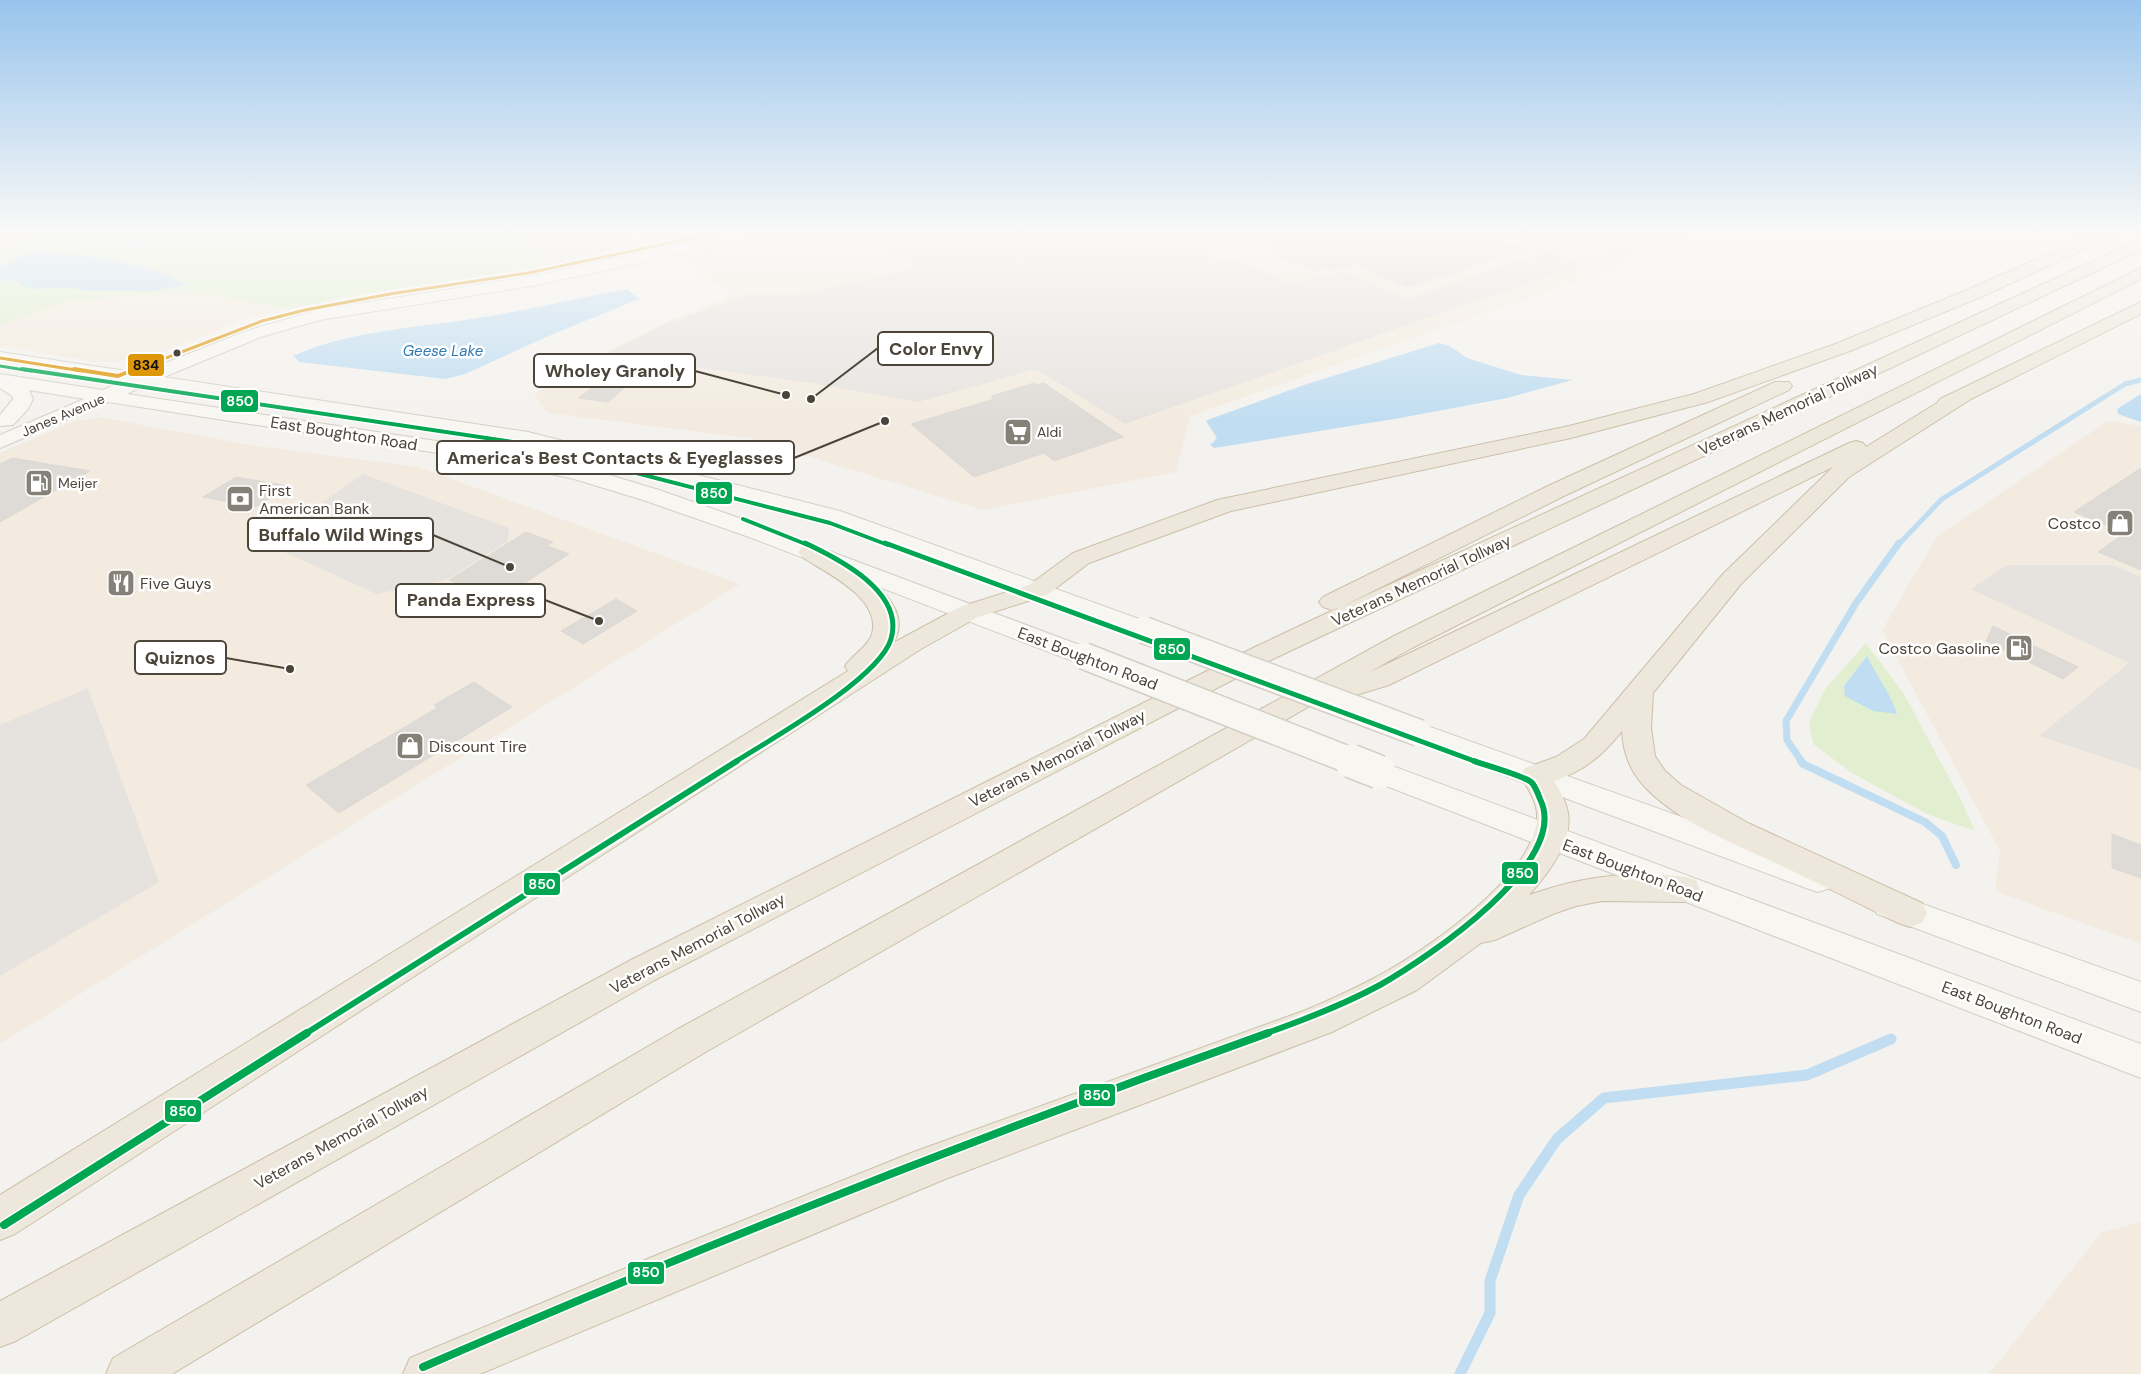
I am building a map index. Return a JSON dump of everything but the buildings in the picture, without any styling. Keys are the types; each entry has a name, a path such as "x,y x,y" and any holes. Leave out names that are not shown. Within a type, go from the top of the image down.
{"highway":[{"path":"0,1218 912,643 969,612 1038,590 1064,569 1082,558 1147,532 1225,505 1571,432 1700,398 1844,347 1972,295"},
{"path":"1264,653 1315,611 1405,564 1578,480 1955,306 1973,295"},
{"name":"Veterans Memorial Tollway","path":"0,1326 643,970 1264,653 2031,295"},
{"name":"Veterans Memorial Tollway","path":"129,1374 690,1041 1403,642 2099,295"},
{"path":"1283,709 1380,679 1963,396 2141,307"},
{"path":"426,1374 566,1313 974,1148 1309,1026 1366,1000 1403,980 1461,940 1498,908 1543,856 1551,839 1554,817 1548,797 1536,776 1558,769 1582,756 1594,746 1732,579 1841,472 1963,396"},
{"path":"810,552 874,594 883,608 886,621 885,634 877,648 826,696"},
{"path":"1639,690 1636,724 1638,751 1644,766 1660,784 1713,819 1910,913"},
{"path":"1461,940 1545,903 1578,893 1638,888 1684,889"}],"main road":[{"name":"Janes Avenue","path":"3,422 217,336 262,321 305,310 386,295"},
{"name":"Janes Avenue","path":"0,442 209,352 293,322 344,310 440,295"},
{"path":"209,352 203,368 207,377 222,392"},
{"name":"East Boughton Road","path":"0,358 521,436 832,516 1038,590 1419,733 2141,997"},
{"path":"0,380 21,393 23,399 21,405 3,422"},
{"name":"East Boughton Road","path":"0,380 480,454 578,473 651,494 969,612 1551,839 2141,1061"}],"shaded area":[{"path":"140,295 213,295 287,309 252,317 150,356 128,361 96,362 0,346 0,326 68,301"},
{"path":"733,295 1536,295 1190,416 1176,472 983,510 748,438 548,413 534,394 597,356 654,327"},
{"path":"745,295 1399,295 1408,299 1419,295 1493,295 1125,424 1036,369 918,402 811,383 605,355 660,326"},
{"path":"99,417 251,445 419,467 740,584 0,1044 0,453 72,422"},
{"path":"2108,421 2141,426 2141,944 1995,891 2000,851 1882,630 1937,536"},
{"path":"363,474 509,528 508,541 446,580 376,594 265,543"},
{"path":"2007,565 2112,565 2141,577 2141,770 2039,736 2129,663 1971,589"},
{"path":"88,688 159,882 0,976 0,725"},
{"path":"2141,1222 2141,1374 1989,1374 2101,1233"}],"green space":[{"path":"0,295 141,295 69,301 0,326"},
{"path":"213,295 356,295 287,309"},
{"path":"1866,643 1904,694 1961,800 1975,831 1927,814 1852,773 1813,744 1809,722 1826,688"}],"water":[{"name":"Geese Lake","path":"596,295 634,295 639,299 546,337 465,374 445,379 300,362 293,356 315,347 361,335 497,315"},
{"path":"1439,343 1450,346 1467,358 1521,375 1573,380 1507,398 1400,418 1214,448 1210,445 1217,438 1206,421 1210,419 1307,384"},
{"path":"2141,394 2141,422 2118,414 2117,409"},
{"path":"1867,656 1891,699 1897,714 1873,711 1845,696 1844,686"}],"waterway":[{"path":"1898,545 1942,499 2125,384 2141,380"},
{"path":"1802,762 1787,740 1786,721 1856,603 1899,543"},
{"path":"1801,761 1803,764 1925,822 1942,836 1956,865"},
{"path":"1460,1374 1490,1313 1490,1281 1519,1195 1557,1139 1604,1098 1807,1075 1891,1039"}],"transit line":[{"name":"834","path":"0,358 118,376 262,321 305,310 384,295"},
{"name":"850","path":"0,366 520,443 830,523 1531,782 1543,804 1546,818 1542,839 1530,860 1512,883 1490,905 1441,945 1380,985 1336,1007 1290,1025 907,1166 423,1367"},
{"name":"850","path":"4,1225 830,702 864,674 880,657 891,639 893,617 884,597 865,578 814,547 743,519"}],"place":[{"name":"Wholey Granoly","path":"786,395"},
{"name":"Color Envy","path":"811,399"},
{"name":"America's Best Contacts & Eyeglasses","path":"885,421"},
{"name":"Aldi","path":"1018,432"},
{"name":"Meijer","path":"39,483"},
{"name":"First American Bank","path":"240,499"},
{"name":"Costco","path":"2120,523"},
{"name":"Buffalo Wild Wings","path":"510,567"},
{"name":"Five Guys","path":"121,583"},
{"name":"Panda Express","path":"599,621"},
{"name":"Costco Gasoline","path":"2019,648"},
{"name":"Quiznos","path":"290,669"},
{"name":"Discount Tire","path":"410,746"}]}
